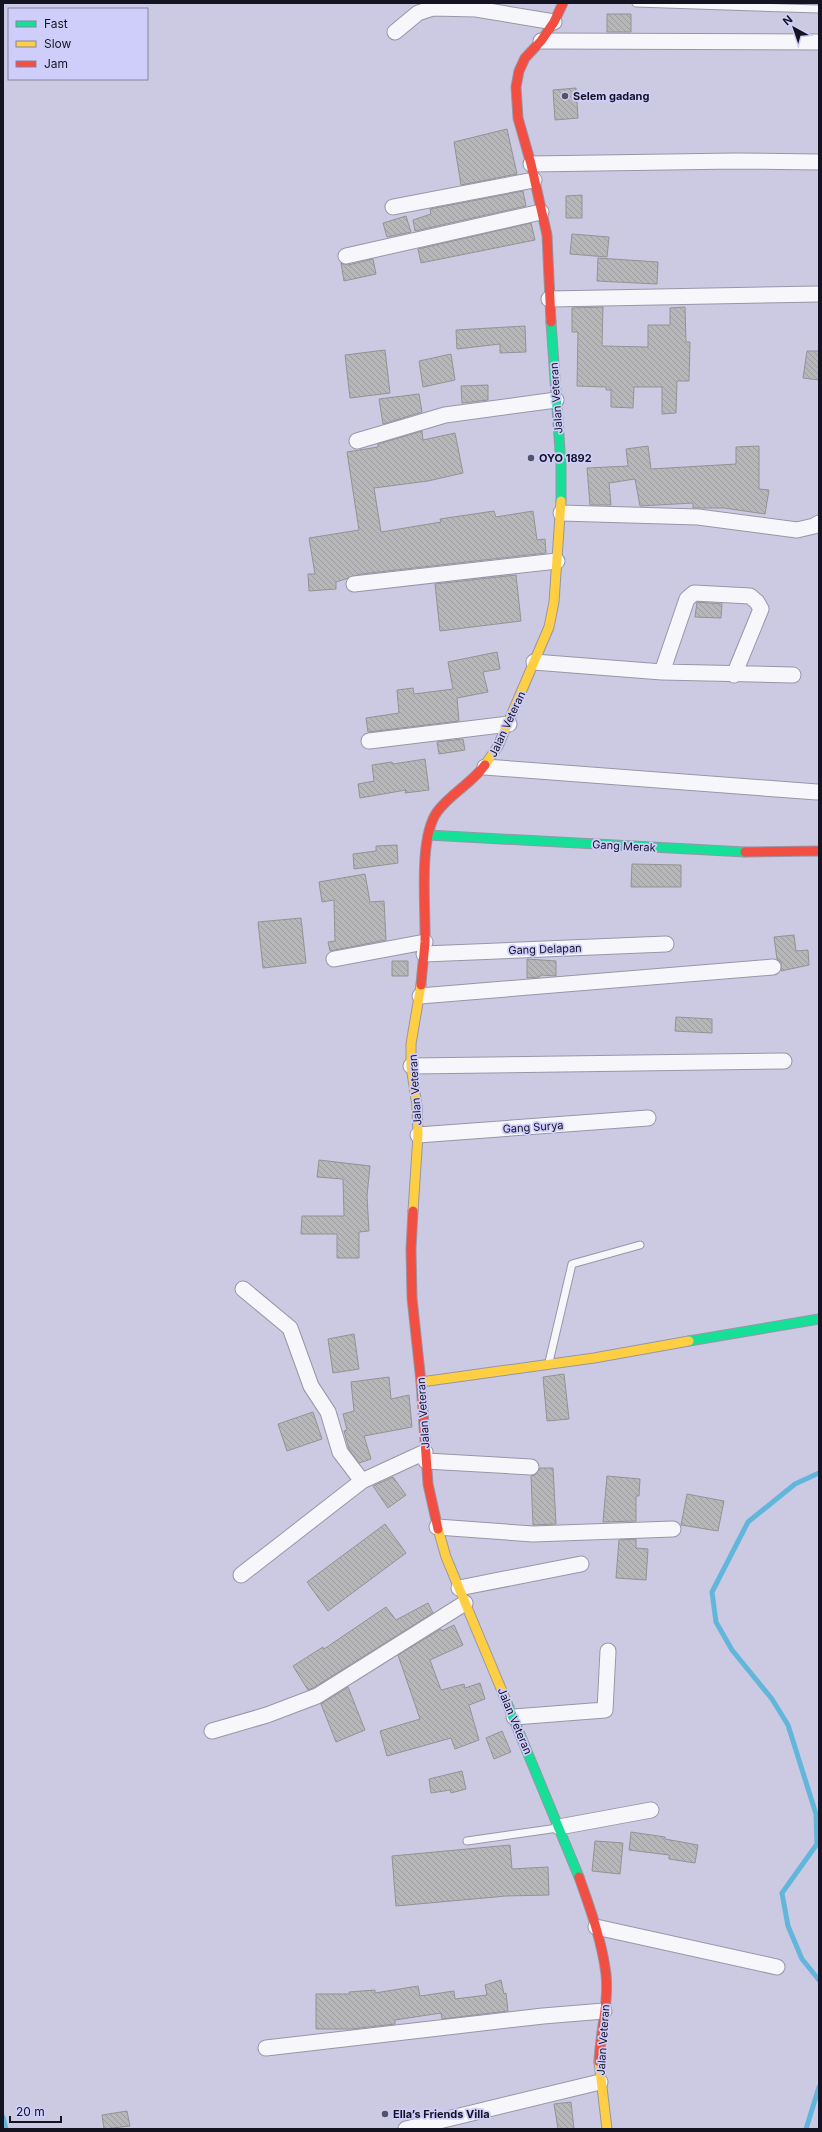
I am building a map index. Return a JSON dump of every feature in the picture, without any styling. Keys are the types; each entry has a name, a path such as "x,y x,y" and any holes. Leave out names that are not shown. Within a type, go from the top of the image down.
{"street":[{"name":"Jalan Veteran","path":"563,3 554,22 541,41 525,58 519,71 516,87 518,118 531,164 547,235 549,299 561,465 561,513 555,594 549,627 509,724 498,746 485,767 437,812 428,836 423,888 424,948 420,996 414,1023 411,1066 418,1135 411,1249 412,1298 421,1382 425,1456 437,1527 465,1603 559,1827 596,1927 606,1974 599,2061 600,2082 607,2129"},
{"path":"395,32 418,13 433,8 476,9 554,22"},
{"path":"541,41 819,42"},
{"path":"531,164 736,161 819,162"},
{"path":"392,206 534,180"},
{"path":"346,256 541,212"},
{"path":"549,299 819,294"},
{"path":"357,441 445,415 556,400"},
{"path":"561,513 698,517 797,530 814,526 819,523"},
{"path":"354,584 557,561"},
{"path":"662,672 687,598 694,593 750,596 761,608 734,675"},
{"path":"534,662 662,672 734,675 793,675"},
{"path":"369,741 509,724"},
{"path":"485,767 817,792"},
{"name":"Gang Merak","path":"428,836 735,852 819,851"},
{"name":"Gang Delapan","path":"334,959 424,948 666,944"},
{"path":"420,996 773,966"},
{"path":"411,1066 784,1061"},
{"name":"Gang Surya","path":"418,1135 648,1118"},
{"path":"243,1289 290,1328 311,1386 328,1412 340,1452 362,1481"},
{"path":"421,1382 549,1364 819,1319"},
{"path":"241,1575 362,1481 425,1456 531,1467"},
{"path":"437,1527 533,1534 673,1529"},
{"path":"459,1588 581,1564"},
{"path":"212,1731 267,1715 317,1696 465,1603"},
{"path":"514,1717 605,1710 608,1651"},
{"path":"559,1827 651,1810"},
{"path":"596,1927 777,1967"},
{"path":"266,2048 543,2016 604,2011"},
{"path":"406,2129 600,2082"}],"lane":[{"path":"636,3 819,9"},
{"path":"549,1364 572,1264 640,1245"},
{"path":"467,1841 559,1827"}],"building":[{"path":"607,14 631,14 631,32 607,32"},
{"path":"576,88 578,118 555,120 553,90"},
{"path":"507,129 517,174 461,185 454,142"},
{"path":"523,191 526,206 415,231 413,220 431,214 430,209"},
{"path":"582,195 582,218 566,218 566,196"},
{"path":"406,216 411,232 387,237 383,223"},
{"path":"531,223 535,240 421,263 418,249"},
{"path":"572,234 609,237 607,257 570,254"},
{"path":"598,258 658,262 657,284 597,281"},
{"path":"373,259 376,274 344,281 341,263 348,265"},
{"path":"603,307 602,346 648,347 648,325 670,325 670,308 685,307 686,342 690,342 689,381 677,381 676,413 662,414 662,387 634,387 633,408 611,407 611,390 606,390 606,387 577,386 578,332 572,332 572,308"},
{"path":"525,326 526,352 500,353 500,344 457,349 456,330"},
{"path":"385,350 390,393 350,398 345,355"},
{"path":"807,351 819,351 819,380 803,378"},
{"path":"451,354 455,380 423,387 419,361"},
{"path":"488,385 488,400 462,403 461,386"},
{"path":"419,394 422,412 383,424 379,399"},
{"path":"422,431 423,440 455,433 463,473 428,481 374,488 381,532 441,522 440,519 494,511 496,517 533,511 537,540 545,539 546,553 361,574 336,582 336,589 309,591 308,574 315,574 309,538 359,530 347,452 378,447 378,444"},
{"path":"648,446 651,469 736,464 736,447 759,446 759,489 769,490 765,514 724,508 693,508 693,503 640,506 635,479 609,483 611,505 590,505 587,468 628,466 626,449"},
{"path":"516,575 521,621 440,631 435,584"},
{"path":"697,602 722,604 721,618 695,617"},
{"path":"497,652 500,669 483,672 488,692 457,698 459,721 368,732 366,718 399,713 397,690 413,688 414,694 453,689 448,662"},
{"path":"463,739 465,750 439,754 437,742"},
{"path":"425,759 429,790 405,793 406,790 360,798 358,784 374,781 372,765 392,762 393,764"},
{"path":"397,845 398,863 354,869 353,854 376,851 376,846"},
{"path":"632,864 681,865 681,887 631,887"},
{"path":"365,874 370,902 384,901 386,940 330,951 328,942 335,941 334,900 322,902 319,882"},
{"path":"301,918 306,963 263,968 258,922"},
{"path":"794,935 796,951 808,950 809,965 781,971 781,962 777,959 774,937"},
{"path":"527,959 556,961 556,976 540,975 540,977 527,978"},
{"path":"392,961 408,961 408,976 392,976"},
{"path":"676,1017 712,1019 712,1033 675,1031"},
{"path":"319,1160 370,1166 367,1196 369,1231 359,1232 359,1258 337,1258 337,1234 301,1234 302,1216 344,1216 343,1179 317,1177"},
{"path":"354,1334 359,1369 333,1373 328,1339"},
{"path":"564,1374 569,1419 547,1421 543,1377"},
{"path":"389,1377 391,1399 409,1395 412,1427 364,1436 371,1459 359,1463 349,1449 344,1431 347,1430 343,1414 354,1411 351,1382"},
{"path":"313,1412 322,1439 287,1451 278,1424"},
{"path":"540,1468 553,1468 556,1524 533,1525 531,1476 535,1475"},
{"path":"607,1476 640,1479 639,1496 636,1496 636,1521 603,1522"},
{"path":"393,1477 406,1495 388,1508 373,1486"},
{"path":"687,1494 724,1501 718,1531 681,1525"},
{"path":"385,1524 406,1553 328,1611 307,1582"},
{"path":"636,1539 636,1548 648,1549 646,1580 616,1578 619,1540"},
{"path":"428,1603 433,1613 313,1688 308,1690 293,1666 323,1647 324,1649 386,1607 396,1620"},
{"path":"454,1625 463,1645 430,1660 441,1690 464,1684 465,1688 480,1683 485,1699 469,1705 479,1740 455,1749 451,1738 387,1756 380,1731 420,1719 398,1655 441,1629 442,1631"},
{"path":"348,1687 365,1730 336,1742 321,1704"},
{"path":"502,1731 511,1752 494,1759 486,1738"},
{"path":"462,1771 466,1789 451,1793 450,1790 431,1793 429,1779"},
{"path":"631,1832 665,1837 665,1839 698,1845 695,1863 669,1859 669,1855 629,1850"},
{"path":"595,1841 623,1843 620,1874 592,1871"},
{"path":"510,1845 512,1869 548,1867 549,1895 506,1896 396,1906 392,1856"},
{"path":"501,1980 504,1994 506,1993 508,2011 442,2019 441,2013 395,2020 395,2024 351,2029 316,2029 316,1994 350,1994 349,1992 375,1990 375,1993 418,1986 420,1996 454,1991 455,1999 487,1995 485,1985"},
{"path":"571,2102 574,2129 558,2129 554,2104"},
{"path":"127,2111 130,2126 104,2129 102,2115"}],"waterway":[{"path":"819,1473 795,1484 748,1522 712,1592 716,1622 732,1650 772,1699 788,1725 816,1814 817,1844 782,1893 788,1926 802,1959 819,1980"},
{"path":"806,2129 819,2087"},
{"path":"3,2117 6,2129"}],"traffic: fast":[{"path":"551,322 561,465 561,501"},
{"path":"428,835 745,852"},
{"path":"689,1341 819,1319"},
{"path":"507,1703 579,1877"}],"traffic: slow":[{"path":"485,765 498,746 549,627 554,602 561,501"},
{"path":"413,1211 418,1135 417,1106 411,1066 411,1044 421,985"},
{"path":"421,1382 594,1358 689,1341"},
{"path":"438,1529 446,1557 507,1703"},
{"path":"599,2062 607,2129"}],"traffic: jam":[{"path":"551,322 547,235 531,164 518,118 516,87 519,71 525,58 541,41 554,22 563,3"},
{"path":"421,985 425,942 425,856 431,824 442,806 485,765"},
{"path":"745,852 819,851"},
{"path":"413,1211 411,1249 412,1298 421,1382 428,1484 438,1529"},
{"path":"579,1877 599,1937 606,1974 607,1985 599,2062"}],"place":[{"name":"Selem gadang","path":"565,96"},
{"name":"OYO 1892","path":"531,458"},
{"name":"Ella’s Friends Villa","path":"385,2114"}]}
